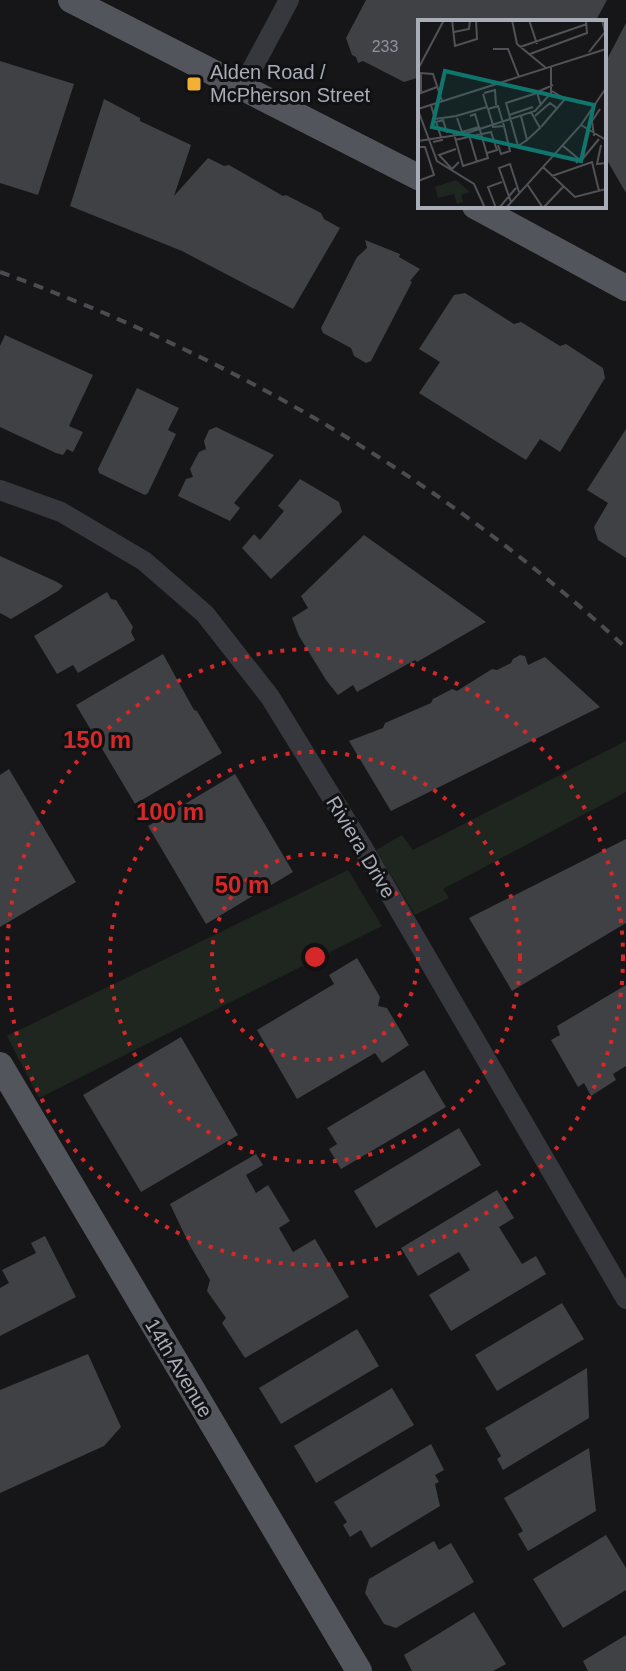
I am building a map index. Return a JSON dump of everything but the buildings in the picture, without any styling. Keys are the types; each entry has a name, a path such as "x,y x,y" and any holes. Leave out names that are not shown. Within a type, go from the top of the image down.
{"main road":[{"path":"71,0 418,177"},
{"path":"479,208 626,288"},
{"name":"14th Avenue","path":"0,1065 359,1671"}],"street":[{"path":"243,86 289,0"},
{"name":"Riviera Drive","path":"0,490 61,512 144,561 205,614 270,697 363,848 626,1299"}],"shaded area":[{"path":"626,741 626,792 443,889 449,898 415,915 376,850 402,835 413,850"},
{"path":"348,870 382,926 39,1098 7,1036"}],"railway":[{"path":"0,272 86,305 170,343 332,428 410,477 485,530 557,587 626,648"}],"place":[{"name":"Alden Road / McPherson Street","path":"194,84"}]}
